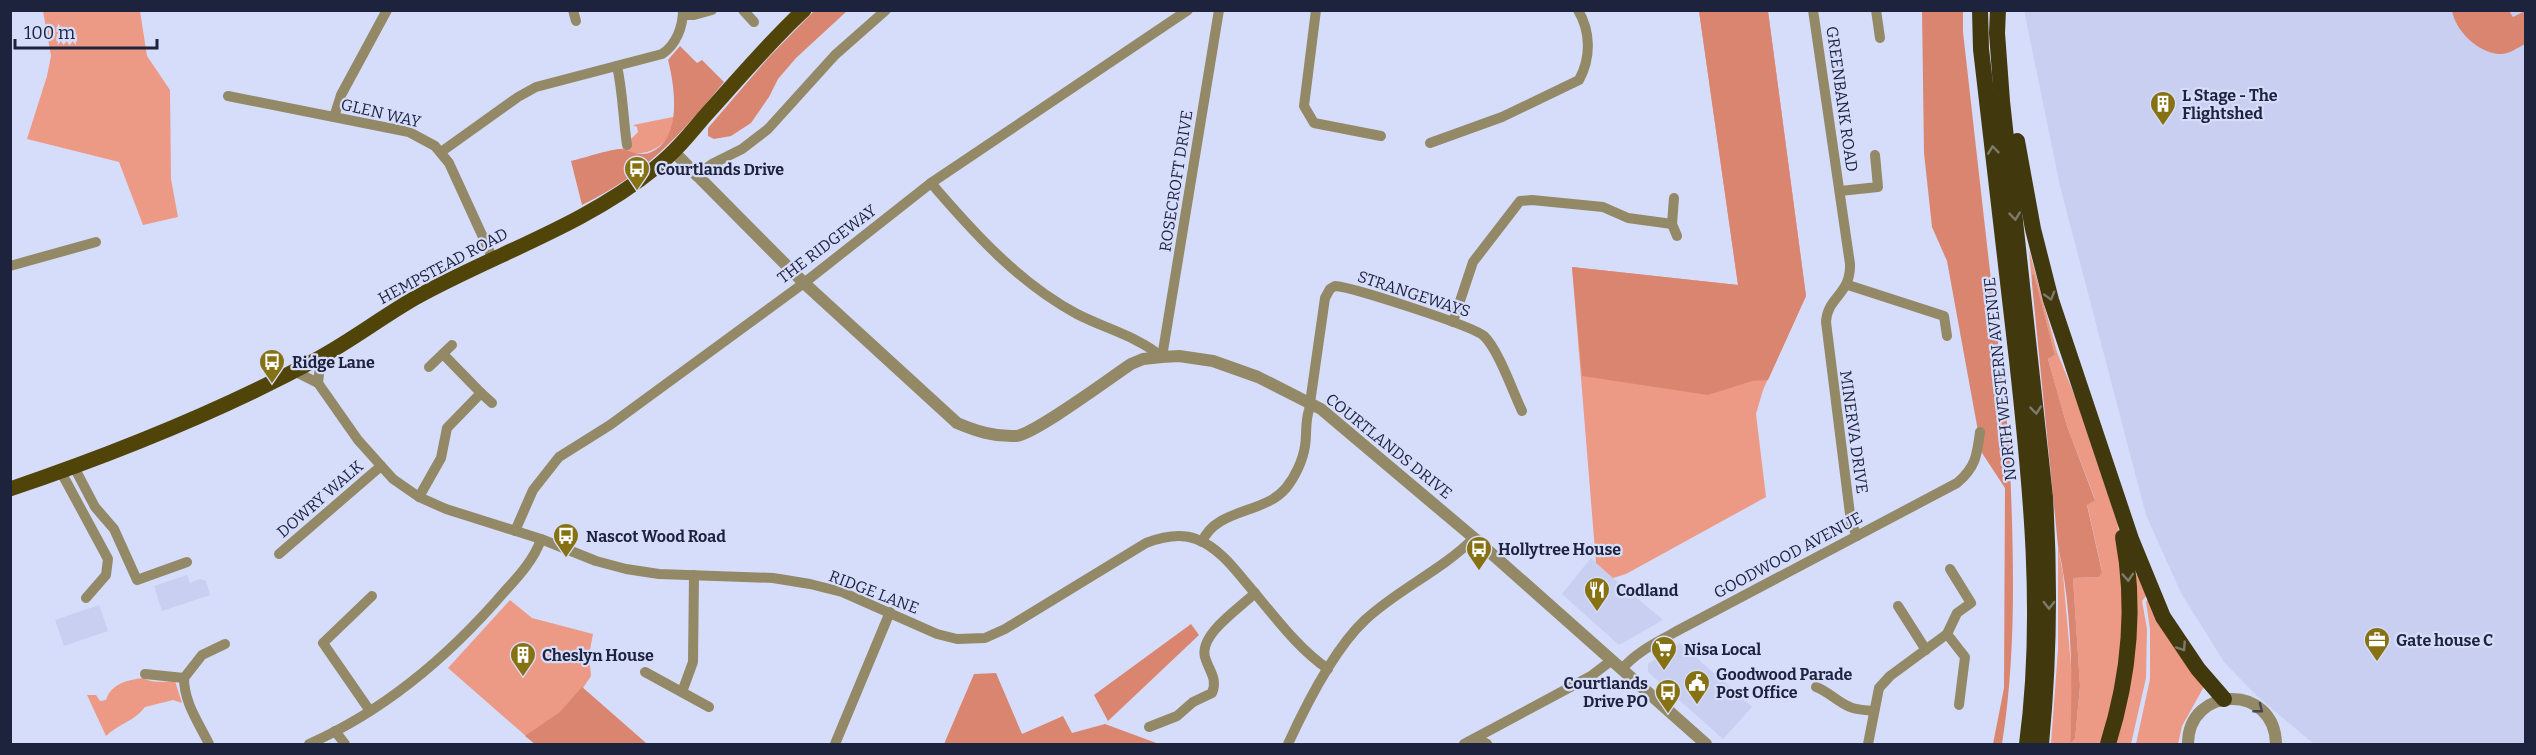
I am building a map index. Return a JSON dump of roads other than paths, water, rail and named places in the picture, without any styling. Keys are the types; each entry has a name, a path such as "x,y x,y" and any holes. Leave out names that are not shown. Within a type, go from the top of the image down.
{"highway":[{"name":"NORTH WESTERN AVENUE","path":"1980,10 1981,49 2027,458 2034,549 2035,650 2027,744"},
{"name":"NORTH WESTERN AVENUE","path":"2000,10 1997,33 2002,100 2045,497 2048,546 2049,648 2041,744"},
{"path":"2000,10 2033,229 2051,300 2109,478 2152,594 2163,617 2198,669 2224,699"},
{"path":"2016,744 2024,650 2027,458"},
{"path":"2108,744 2125,675 2129,607 2126,556 2109,478"}],"main road":[{"name":"HEMPSTEAD ROAD","path":"10,489 67,470 164,431 294,371 321,357 415,298 603,204 633,185 674,152 771,41 804,10"}],"street":[{"path":"334,117 341,95 387,10"},
{"path":"441,152 527,91 657,56 666,51 678,35 683,13 694,15 712,10"},
{"path":"743,10 754,22"},
{"path":"696,176 768,129 835,55 886,10"},
{"name":"THE RIDGEWAY","path":"515,531 533,490 559,457 610,425 804,283 931,183 1188,10"},
{"name":"ROSECROFT DRIVE","path":"1162,357 1220,10"},
{"path":"1316,10 1304,106 1314,123 1381,136"},
{"path":"1430,143 1502,117 1579,80 1585,69 1588,47 1585,22 1578,10"},
{"name":"GREENBANK ROAD","path":"1813,10 1850,264 1848,285"},
{"path":"1876,10 1880,38"},
{"path":"617,66 624,98 627,145"},
{"name":"GLEN WAY","path":"228,96 409,132 428,141 441,152 449,163 493,259"},
{"name":"COURTLANDS DRIVE","path":"674,152 804,283 957,423 983,434 1018,436 1027,433 1131,364 1143,359 1162,357 1198,358 1233,366 1310,404 1333,418 1474,538 1706,744"},
{"name":"GREENBANK ROAD","path":"1840,191 1878,187 1875,155"},
{"path":"931,183 976,235 1042,292 1077,314 1146,344 1162,357"},
{"path":"1674,198 1672,224 1677,237"},
{"path":"1453,322 1473,262 1520,201 1532,200 1603,207 1628,218 1672,224"},
{"path":"10,266 96,242"},
{"path":"1848,285 1944,316 1947,336"},
{"name":"MINERVA DRIVE","path":"1848,285 1828,310 1826,332 1851,522 1857,536"},
{"name":"STRANGEWAYS","path":"1310,404 1325,298 1332,287 1340,286 1453,322 1473,329 1486,337 1522,411"},
{"path":"429,367 452,345"},
{"path":"443,354 492,403"},
{"path":"318,383 321,357"},
{"name":"RIDGE LANE","path":"294,371 318,383 358,440 381,466 419,497 446,509 541,538 612,566 641,572 773,578 810,584 842,592 947,637 964,640 984,638 1005,629 1146,543 1172,536 1194,538 1221,555 1306,652 1328,669"},
{"path":"419,497 441,458 447,428 481,393"},
{"path":"1202,542 1208,532 1218,523 1275,498 1285,490 1304,452 1305,421 1310,404"},
{"name":"GOODWOOD AVENUE","path":"1622,669 1630,659 1642,651 1957,483 1970,472 1977,453 1980,432"},
{"name":"DOWRY WALK","path":"279,554 381,466"},
{"path":"67,470 114,530 137,580 188,562"},
{"path":"67,470 108,559 106,575 86,598"},
{"path":"309,744 370,711 417,678 468,632 528,563 539,546 541,538"},
{"path":"1288,744 1328,669 1364,621 1402,591 1455,556 1474,538"},
{"path":"1868,744 1879,688 1890,676 1947,634 1957,613 1971,603 1950,568"},
{"path":"682,692 693,662 694,575"},
{"path":"1149,727 1177,716 1194,702 1212,693 1214,678 1205,655 1208,638 1216,627 1256,593"},
{"path":"370,711 322,643 372,596"},
{"path":"1898,606 1926,650"},
{"path":"835,744 890,612"},
{"path":"1947,634 1965,657 1959,705"},
{"path":"209,744 189,707 184,690 184,678 202,655 225,644"},
{"path":"1464,744 1599,672 1612,660"},
{"path":"645,672 709,707"},
{"path":"145,674 184,678"},
{"path":"1815,687 1825,690 1829,695 1851,708 1874,711"},
{"path":"2188,744 2190,731 2197,716 2209,705 2224,699 2240,699 2262,710 2272,723 2276,744"},
{"path":"335,731 345,744"},
{"path":"1476,738 1487,744"}],"place":[{"name":"L Stage - The Flightshed","path":"2163,127"},
{"name":"Courtlands Drive","path":"637,192"},
{"name":"Ridge Lane","path":"272,385"},
{"name":"Nascot Wood Road","path":"566,559"},
{"name":"Hollytree House","path":"1479,572"},
{"name":"Codland","path":"1597,613"},
{"name":"Gate house C","path":"2377,663"},
{"name":"Nisa Local","path":"1664,672"},
{"name":"Cheslyn House","path":"523,678"},
{"name":"Goodwood Parade Post Office","path":"1697,706"},
{"name":"Courtlands Drive PO","path":"1668,715"}]}
